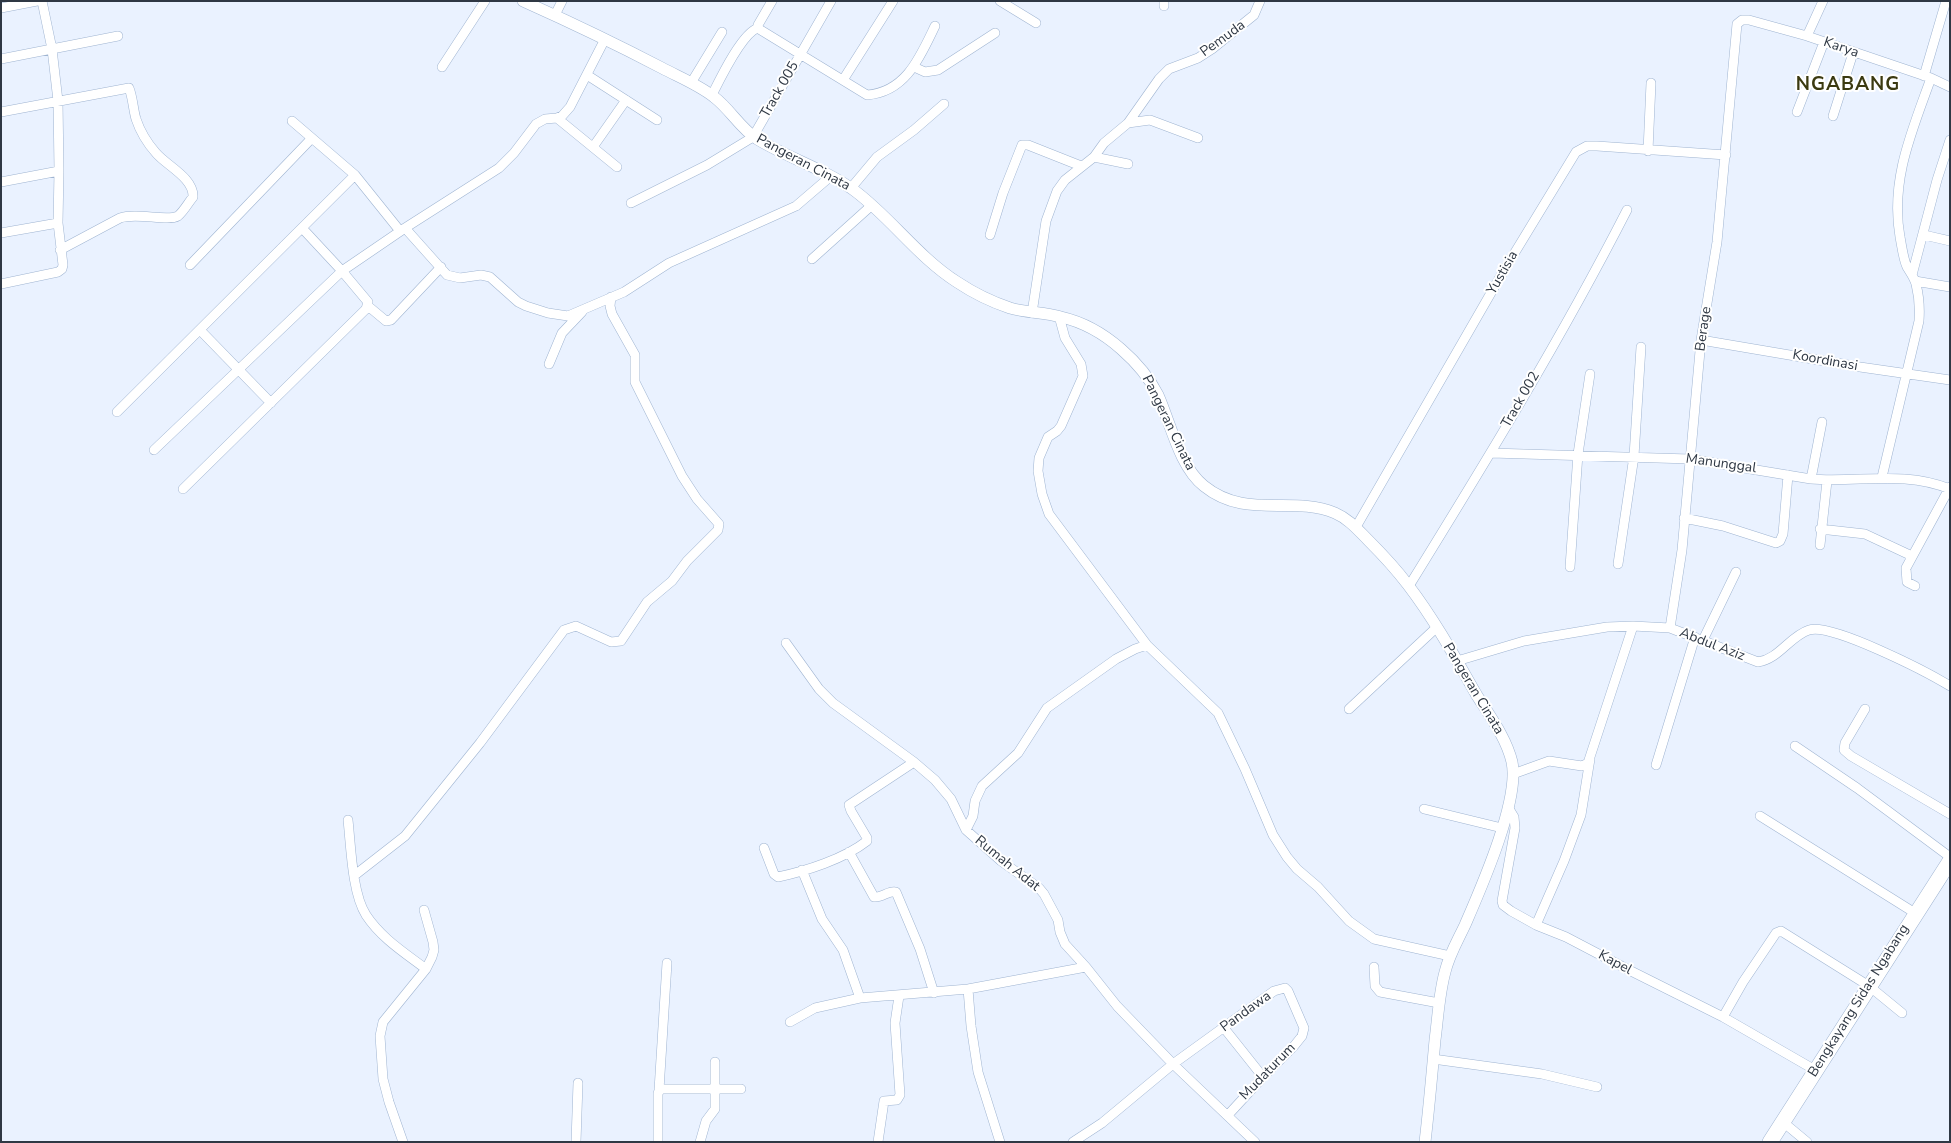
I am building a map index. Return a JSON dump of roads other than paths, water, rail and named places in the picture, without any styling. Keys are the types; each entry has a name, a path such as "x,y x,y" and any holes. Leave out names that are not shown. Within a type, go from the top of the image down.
{"highway":[{"name":"Bengkayang Sidas Ngabang","path":"1770,1142 1950,861"}],"street":[{"path":"1,8 37,1"},
{"path":"1,284 58,272 62,269 63,265 58,223 60,171 58,101 52,49 42,1"},
{"path":"442,67 485,1"},
{"name":"Pangeran Cinata","path":"523,1 605,39 712,95 730,111 753,137 851,188 872,205 930,261 961,285 1009,308 1059,316 1088,327 1103,336 1124,351 1147,377 1157,394 1187,465 1196,479 1208,489 1235,502 1249,505 1265,507 1300,506 1332,512 1356,527 1409,586 1506,743 1513,774 1508,807 1502,828 1480,889 1444,972 1439,1002 1425,1142"},
{"path":"554,15 562,1"},
{"path":"712,95 725,69 747,36 758,28 772,1"},
{"name":"Track 005","path":"631,203 707,165 753,137 832,1"},
{"path":"843,80 893,1"},
{"path":"1000,1 1036,23"},
{"name":"Pemuda","path":"1128,123 1159,79 1176,65 1198,58 1226,38 1254,16 1260,1"},
{"path":"1807,36 1823,1"},
{"path":"1882,477 1908,375 1919,321 1920,302 1914,278 1905,260 1900,238 1897,216 1898,182 1946,1"},
{"name":"Karya","path":"1736,29 1739,20 1749,20 1807,36 1927,77 1950,87"},
{"path":"758,28 867,95 890,89 902,81 914,67 935,26"},
{"name":"Berage","path":"1670,628 1682,550 1702,340 1717,242 1736,29"},
{"path":"691,83 722,32"},
{"path":"914,67 925,72 938,70 995,33"},
{"path":"1,59 118,36"},
{"path":"154,450 342,271 403,229 499,168 514,153 536,124 545,119 562,116 570,106 605,39"},
{"path":"1797,112 1824,42"},
{"path":"1834,116 1853,52"},
{"path":"587,75 657,120"},
{"path":"1648,151 1651,83"},
{"path":"1,112 129,88 136,118 145,138 156,153 181,174 193,194 176,217 129,215 60,250"},
{"path":"593,147 626,100"},
{"path":"851,188 877,157 914,130 944,104"},
{"path":"557,118 617,167"},
{"path":"1032,313 1046,220 1050,204 1065,180 1094,157 1104,143 1128,123 1150,120 1198,138"},
{"path":"292,121 355,175 447,275 460,278 481,275 490,277 518,302 542,312 568,316 624,292 669,263 796,206 831,176"},
{"path":"190,264 312,138"},
{"path":"1914,278 1937,180 1950,141"},
{"path":"990,234 1003,193 1022,145 1028,145 1081,166"},
{"name":"Yustisia","path":"1356,527 1570,159 1581,148 1587,146 1726,155"},
{"path":"1094,157 1128,164"},
{"path":"1,182 60,171"},
{"path":"117,412 355,175"},
{"path":"812,259 872,205"},
{"name":"Track 002","path":"1409,586 1491,453 1588,284 1627,210"},
{"path":"1,233 58,223"},
{"path":"302,228 342,271 368,302 368,306 386,321 391,320 441,267"},
{"path":"1924,235 1950,241"},
{"path":"1914,278 1950,287"},
{"path":"355,875 405,836 480,743 564,630 576,626 611,642 621,641 647,602 672,581 687,561 718,530 719,524 697,499 682,476 635,382 634,355 612,314 610,306 611,297"},
{"path":"183,488 272,403 368,306"},
{"path":"549,364 562,333 584,310"},
{"path":"1059,316 1065,338 1081,364 1083,376 1061,426 1045,441 1038,464 1042,494 1049,514 1147,645 1218,713 1245,769 1273,835 1292,863 1318,887 1349,921 1374,939 1450,956"},
{"path":"200,330 272,403"},
{"name":"Koordinasi","path":"1702,340 1908,375 1950,380"},
{"path":"1618,564 1634,456 1642,347"},
{"path":"1570,567 1578,454 1590,374"},
{"path":"1811,479 1822,422"},
{"name":"Manunggal","path":"1491,453 1578,454 1690,459 1827,481 1882,477 1932,483 1949,488"},
{"path":"1684,518 1723,526 1776,543 1780,541 1783,534 1788,475"},
{"path":"1820,545 1820,529 1827,481"},
{"path":"1915,586 1909,584 1906,579 1906,568 1949,488"},
{"path":"1820,529 1865,534 1912,556"},
{"path":"1656,765 1699,639 1736,572"},
{"path":"1536,925 1564,861 1581,815 1590,759 1633,626"},
{"name":"Abdul Aziz","path":"1457,661 1524,641 1607,627 1633,626 1670,628 1758,662 1767,660 1795,637 1807,630 1820,629 1861,642 1950,686"},
{"path":"1350,709 1436,628"},
{"name":"Rumah Adat","path":"786,643 819,689 833,703 914,762 935,780 946,792 966,830 1001,861 1035,884 1044,894 1058,920 1065,944 1117,1006 1173,1064 1255,1142"},
{"path":"966,830 973,816 975,801 982,786 1018,753 1047,708 1116,659 1140,646 1147,645"},
{"path":"1864,709 1845,743 1844,750 1851,756 1950,814"},
{"path":"1795,746 1857,788 1950,856"},
{"path":"1513,774 1549,761 1584,765 1590,759"},
{"path":"764,848 776,876 817,866 850,852 867,842 867,838 849,805 914,762"},
{"name":"Kapel","path":"1508,807 1514,817 1515,828 1503,905 1536,925 1566,937 1723,1017 1815,1070"},
{"path":"1424,809 1502,828"},
{"path":"1760,816 1915,913"},
{"path":"348,820 355,875 366,914 395,946 426,969"},
{"path":"850,852 874,897 892,891 896,892 920,949 934,993"},
{"path":"802,870 822,919 843,950 860,998"},
{"path":"404,1142 389,1102 383,1079 380,1036 384,1022 426,969 434,950 424,910"},
{"path":"1723,1017 1753,967 1778,931 1783,932 1869,986 1902,1013"},
{"path":"658,1142 658,1093 667,964"},
{"path":"790,1022 816,1008 860,998 968,989 1086,967"},
{"path":"1374,967 1375,986 1380,992 1439,1002"},
{"name":"Pandawa","path":"1073,1142 1102,1123 1173,1064 1274,991 1283,988 1288,991 1303,1027"},
{"path":"968,989 978,1072 1000,1142"},
{"path":"878,1142 884,1101 900,1098 895,1023 900,996"},
{"name":"Mudaturum","path":"1228,1115 1294,1046 1302,1036 1303,1027"},
{"path":"1224,1028 1263,1077"},
{"path":"1433,1058 1542,1074 1597,1087"},
{"path":"700,1142 706,1121 714,1112 716,1088 715,1062"},
{"path":"576,1142 578,1083"},
{"path":"659,1090 664,1088 741,1089"},
{"path":"1783,1122 1807,1142"}],"district":[{"name":"NGABANG","path":"1848,85"}]}
